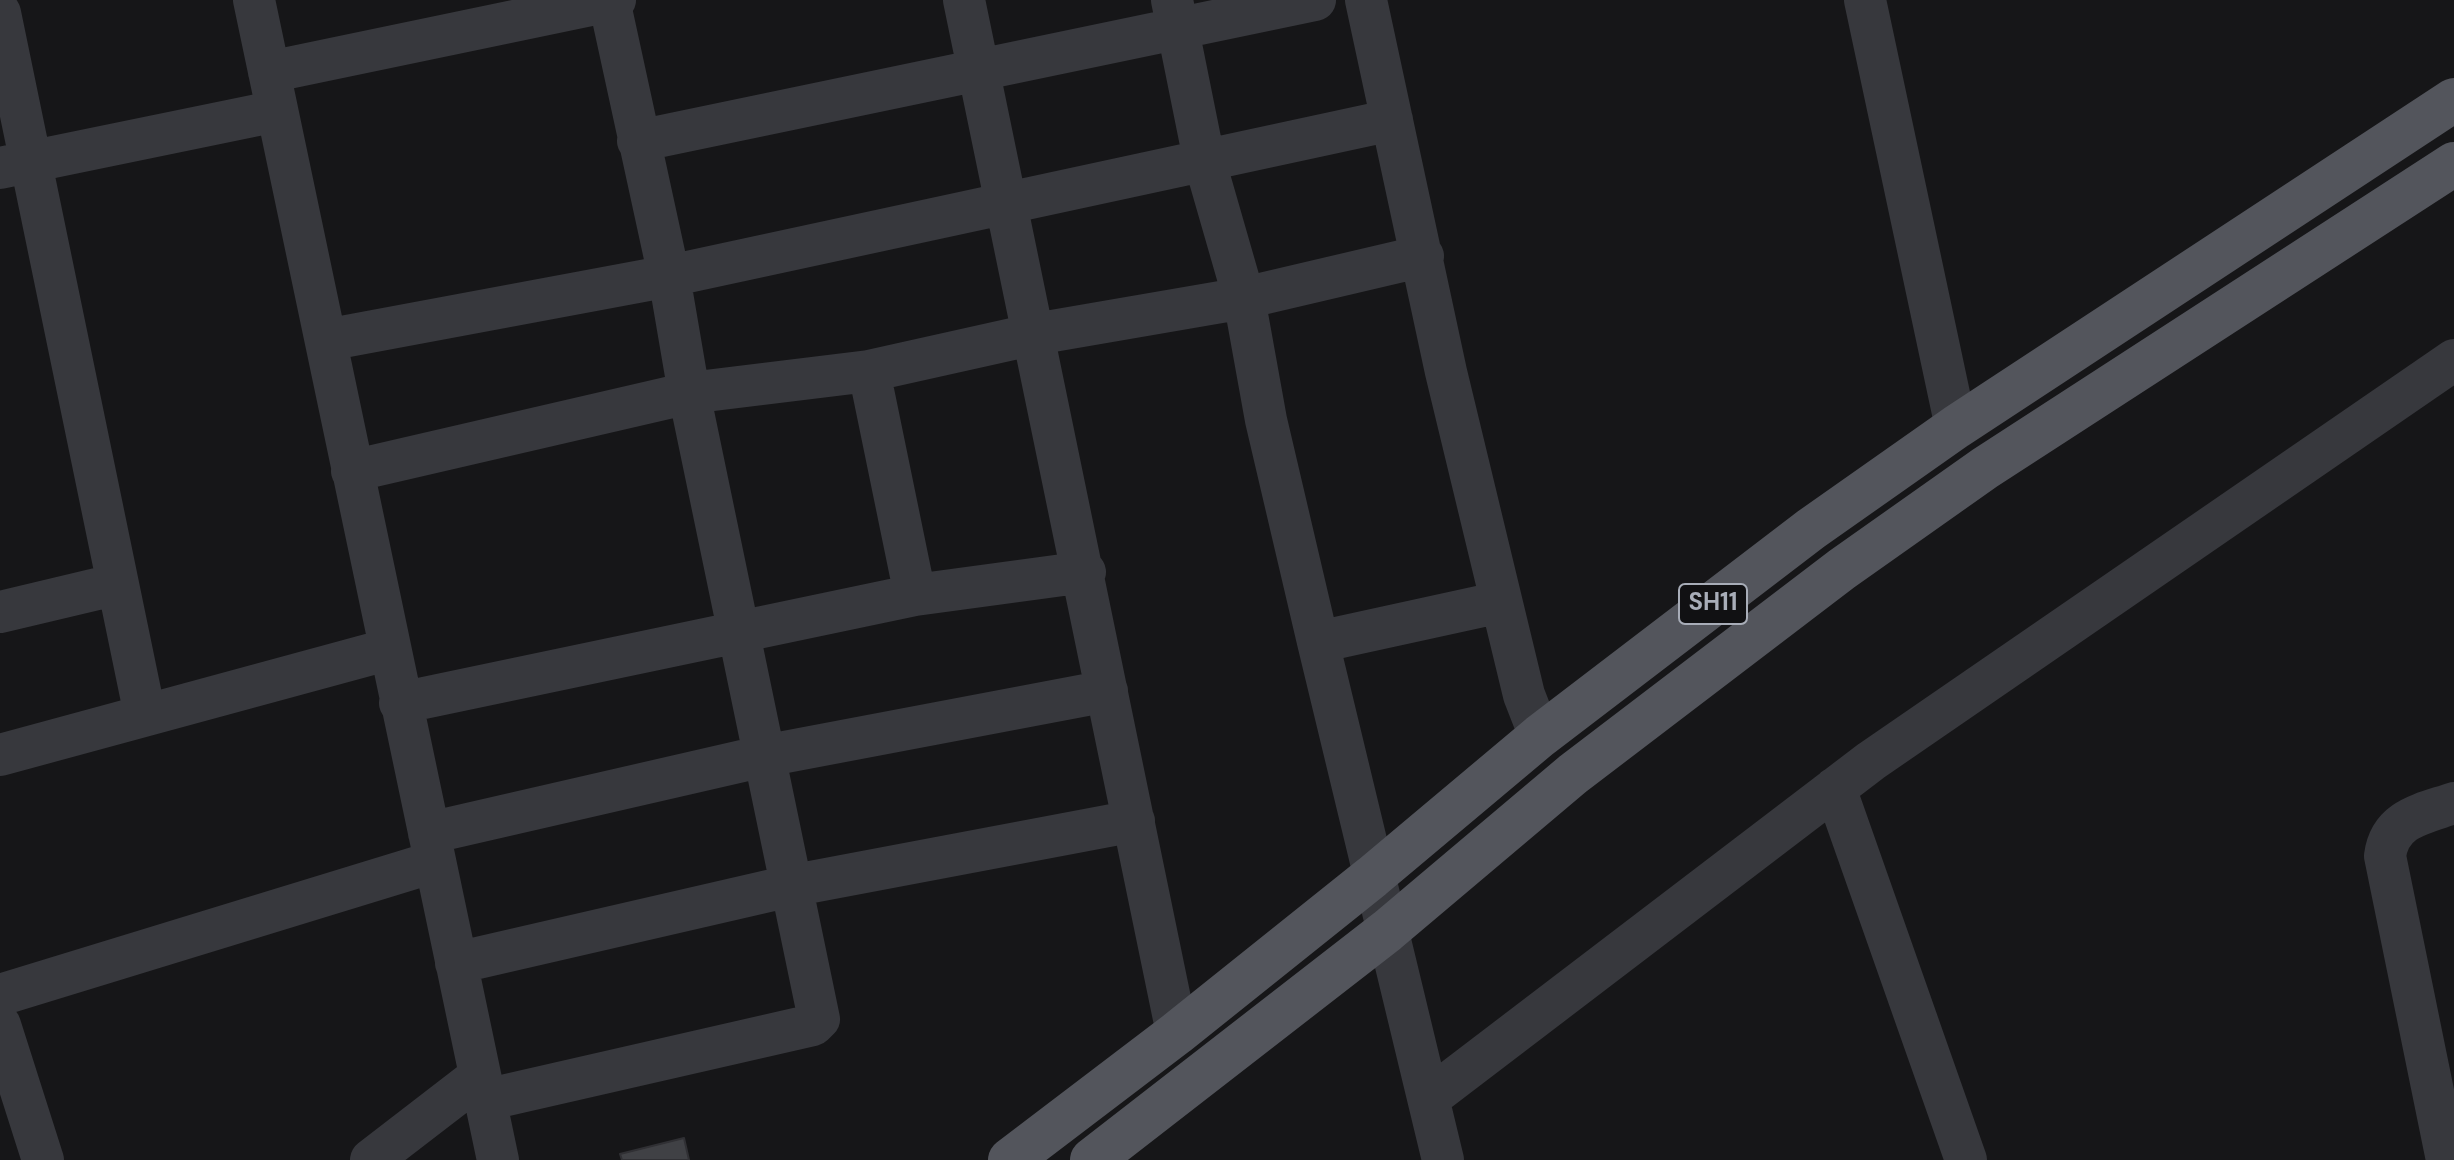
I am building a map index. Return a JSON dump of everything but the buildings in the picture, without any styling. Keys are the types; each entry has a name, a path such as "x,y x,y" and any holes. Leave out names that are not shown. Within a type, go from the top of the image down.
{"main road":[{"name":"SH11","path":"1010,1160 1177,1033 1372,877 1540,736 1811,529 1956,427 2452,111"},
{"name":"SH11","path":"1092,1160 1387,931 1573,774 1842,569 2010,451 2454,164"}],"street":[{"path":"254,0 498,1160"},
{"path":"15,165 611,0 790,886 819,1015 813,1025 483,1088 371,1160"},
{"path":"964,0 1085,572 1177,1033"},
{"path":"638,141 979,70 1175,14 1315,0"},
{"path":"1366,0 1446,372 1524,695 1540,736"},
{"path":"1865,0 1956,427"},
{"path":"0,13 15,165 118,584 145,715"},
{"path":"1175,14 1204,159 1244,298 1266,420 1372,877 1443,1160"},
{"path":"326,340 669,276 1392,120"},
{"path":"352,471 689,393 869,371 1035,334 1244,298 1423,256"},
{"path":"1429,1098 1835,788 2454,360"},
{"path":"869,371 915,595"},
{"path":"400,703 915,595 1085,572"},
{"path":"0,612 118,584"},
{"path":"1318,642 1501,602"},
{"path":"0,755 390,649"},
{"path":"0,995 432,847 764,756 1107,691"},
{"path":"1835,788 1966,1160"},
{"path":"2447,1160 2385,856 2387,840 2405,820 2454,803"},
{"path":"456,963 790,886 1134,821"},
{"path":"0,1025 43,1160"}]}
